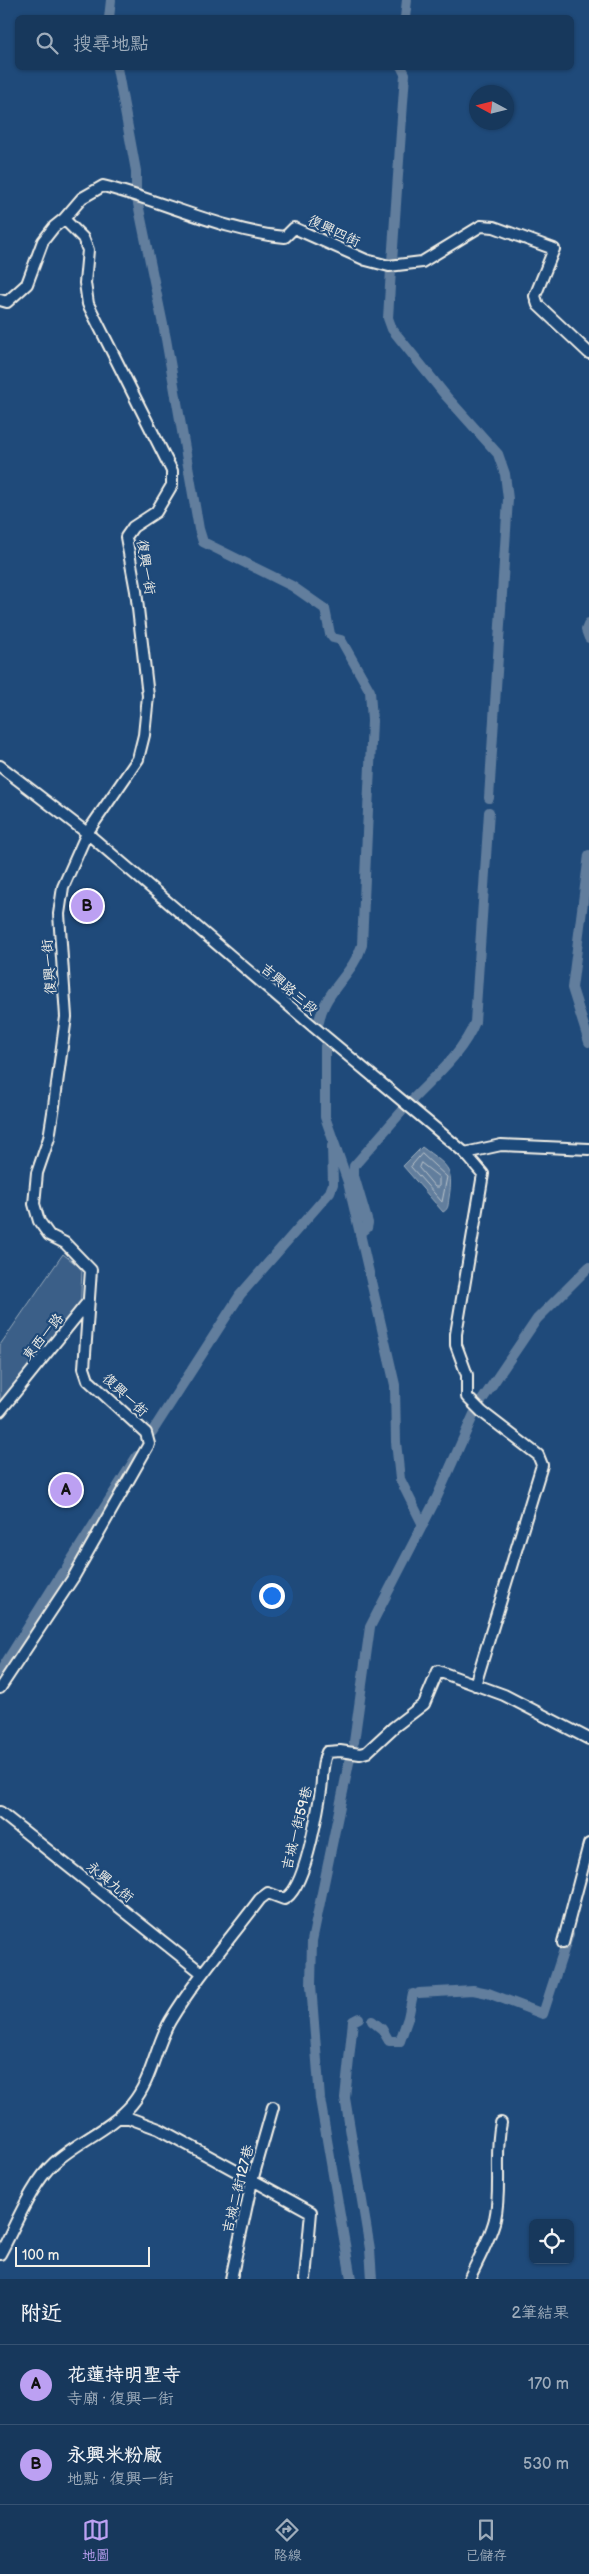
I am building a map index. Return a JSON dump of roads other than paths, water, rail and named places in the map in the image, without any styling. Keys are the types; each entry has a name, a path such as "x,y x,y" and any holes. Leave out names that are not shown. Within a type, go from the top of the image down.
{"street":[{"name":"復興四街","path":"0,300 7,302 27,284 43,241 82,198 103,186 143,196 264,235 285,238 294,228 366,260 389,266 422,262 481,226 494,227 554,249 536,296 538,305 589,353"},
{"name":"復興一街","path":"0,1688 73,1578 149,1444 146,1433 88,1380 84,1368 91,1270 65,1243 49,1235 39,1221 34,1204 37,1173 49,1138 66,1017 59,914 63,887 87,833 138,759 144,735 148,696 136,591 126,537 133,527 156,512 172,485 172,471 160,445 88,304 85,283 88,250 83,238 64,219"},
{"name":"吉興路三段","path":"0,766 87,833 314,1028 466,1153 483,1174 456,1334 456,1345 466,1375 468,1397 482,1412 538,1455 542,1464 475,1685"},
{"path":"466,1153 501,1145 589,1149"},
{"name":"東西一路","path":"0,1411 88,1303"},
{"name":"吉城一街59巷","path":"0,2254 43,2174 55,2162 119,2118 139,2094 169,2022 202,1973 260,1899 268,1894 284,1899 290,1896 303,1871 321,1789 323,1760 327,1752 340,1751 360,1754 367,1752 424,1704 438,1671 504,1695 589,1739"},
{"name":"永興九街","path":"0,1812 202,1973"},
{"path":"563,1943 589,1844"},
{"name":"吉城二街127巷","path":"231,2279 252,2181 273,2107"},
{"path":"119,2118 129,2118 152,2125 311,2212 305,2279"},
{"path":"469,2279 495,2219 498,2139 501,2123"}],"water":[{"path":"422,1147 443,1163 449,1173 448,1204 443,1212 403,1166"}],"waterway":[{"path":"109,15 111,0"},
{"path":"405,15 407,0"},
{"path":"117,70 136,171 136,191"},
{"path":"392,262 405,74 403,70"},
{"path":"136,194 166,339 199,529 203,542 292,586 325,609 330,634 333,638 341,640 370,691 372,721 362,945 358,956 332,992 322,1011 319,1022"},
{"path":"391,270 388,318 392,329 446,396 498,454 505,474 508,499 489,798"},
{"path":"589,623 586,630 589,638"},
{"path":"411,1101 455,1055 475,1022 489,812"},
{"path":"589,855 572,988 589,1042"},
{"path":"325,1046 325,1117 348,1182 395,1385 396,1442 400,1479 423,1525"},
{"path":"361,1233 367,1228 368,1223 354,1176 354,1166 404,1109"},
{"path":"152,1432 240,1295 330,1192 333,1184 332,1146"},
{"path":"480,1403 537,1319 589,1267"},
{"path":"354,1742 370,1627 437,1497 474,1414"},
{"path":"67,1567 137,1456"},
{"path":"0,1672 62,1573"},
{"path":"351,1753 312,1941 311,1985 320,2099 351,2279"},
{"path":"419,1993 473,1990 488,1993 543,2014 569,1934"},
{"path":"372,2021 382,2029 389,2041 400,2041 408,2018 413,1994"},
{"path":"359,2018 353,2021 345,2098 370,2249 372,2279"}],"place":[{"name":"永興米粉廠","path":"87,906"},
{"name":"花蓮持明聖寺","path":"66,1490"}]}
